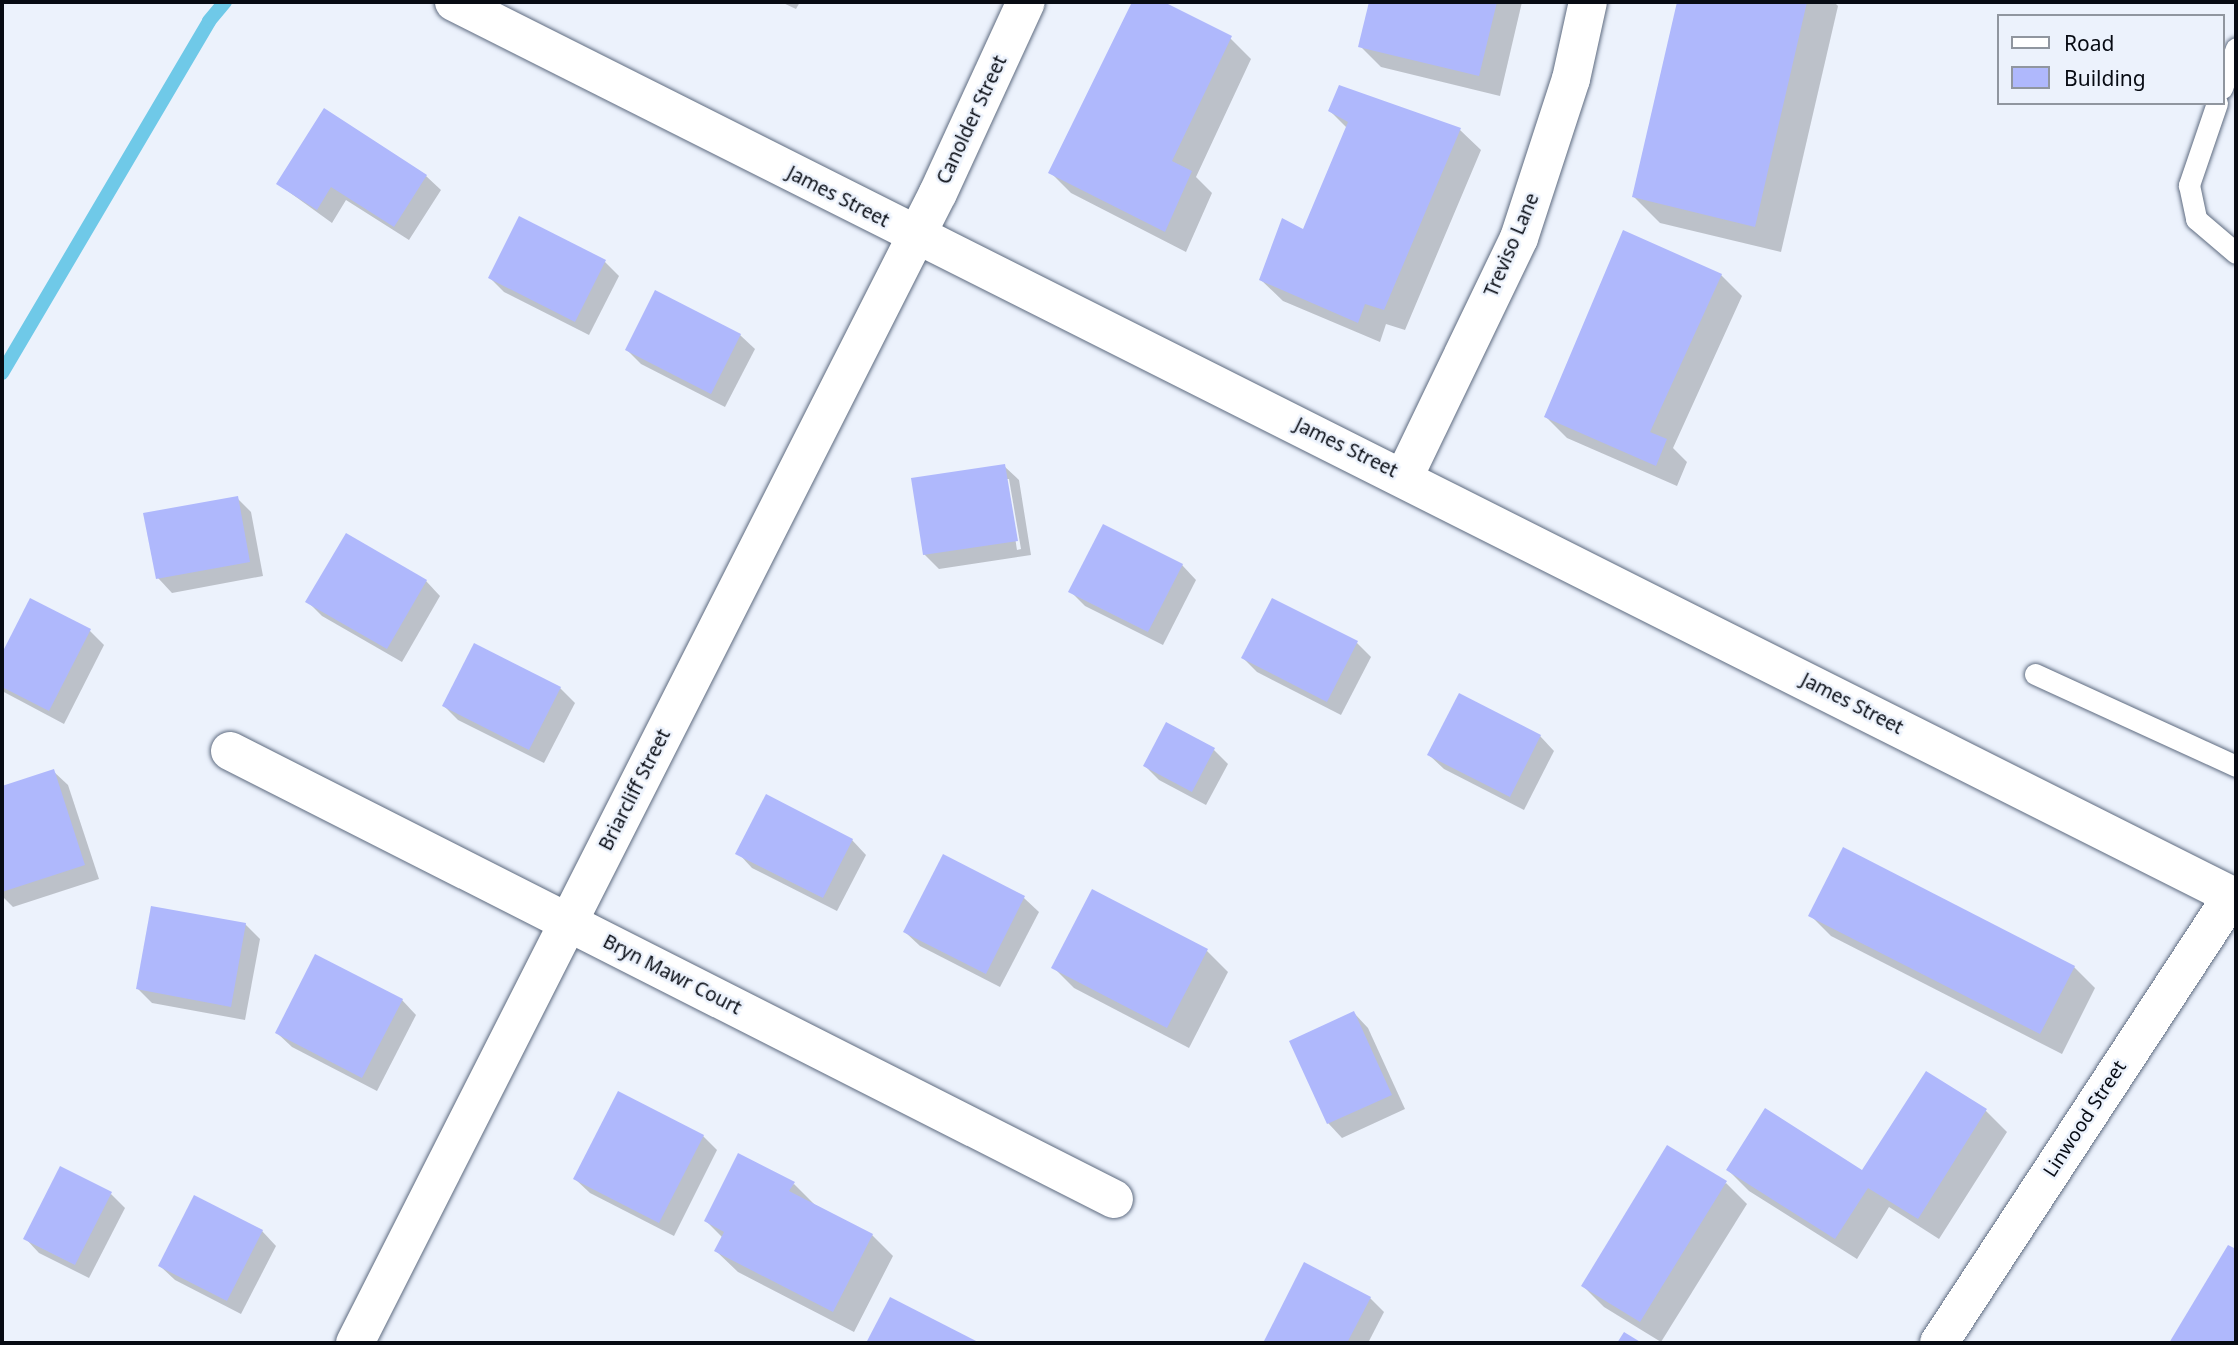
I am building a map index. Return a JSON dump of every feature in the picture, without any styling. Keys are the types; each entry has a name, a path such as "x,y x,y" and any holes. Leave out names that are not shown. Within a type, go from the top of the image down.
{"street":[{"name":"James Street","path":"454,2 916,237 1404,477 2235,894"},
{"name":"Canolder Street","path":"916,237 1026,2"},
{"name":"Treviso Lane","path":"1404,477 1520,238 1571,79 1588,2"},
{"name":"Briarcliff Street","path":"355,1343 916,237"},
{"name":"Bryn Mawr Court","path":"230,751 1114,1199"},
{"name":"Linwood Street","path":"1939,1343 2235,894"}],"lane":[{"path":"2224,82 2236,48"},
{"path":"2216,105 2189,185 2196,219 2236,253"},
{"path":"2035,674 2236,766"}],"building":[{"path":"1132,2 1164,2 1232,36 1172,161 1192,171 1165,232 1048,173"},
{"path":"1369,2 1497,2 1479,76 1358,47"},
{"path":"1677,2 1807,2 1755,227 1632,197"},
{"path":"1339,85 1461,128 1384,310 1365,304 1358,323 1259,280 1282,218 1303,229 1348,122 1328,111"},
{"path":"324,108 427,175 394,227 331,187 317,210 276,184"},
{"path":"519,216 606,260 575,322 488,278"},
{"path":"1623,230 1722,274 1650,432 1667,439 1656,466 1544,417"},
{"path":"655,290 741,334 711,394 625,350"},
{"path":"1005,464 1018,541 923,555 911,478"},
{"path":"238,496 250,562 156,579 143,513"},
{"path":"1103,524 1183,564 1148,632 1068,592"},
{"path":"346,533 427,580 387,649 305,602"},
{"path":"30,598 91,629 49,711 2,687 2,653"},
{"path":"1272,598 1358,641 1327,702 1241,658"},
{"path":"474,643 561,687 529,750 442,706"},
{"path":"1459,693 1541,735 1510,797 1427,755"},
{"path":"1166,722 1215,748 1192,792 1143,766"},
{"path":"54,769 85,865 2,892 2,786"},
{"path":"766,794 853,839 823,898 735,854"},
{"path":"1843,847 2075,966 2040,1034 1808,916"},
{"path":"943,854 1025,896 986,974 903,932"},
{"path":"1092,889 1208,949 1167,1028 1051,968"},
{"path":"151,906 246,923 231,1007 136,989"},
{"path":"315,954 403,999 362,1078 275,1033"},
{"path":"1354,1011 1392,1095 1327,1124 1289,1041"},
{"path":"1926,1071 1987,1109 1918,1219 1868,1188 1835,1239 1726,1170 1765,1108 1862,1170"},
{"path":"618,1091 704,1135 659,1223 573,1179"},
{"path":"1667,1145 1727,1181 1640,1322 1581,1286"},
{"path":"738,1153 795,1182 789,1191 873,1234 833,1312 714,1251 724,1232 704,1221"},
{"path":"60,1166 112,1192 75,1265 23,1239"},
{"path":"194,1195 263,1230 227,1301 158,1266"},
{"path":"2228,1245 2236,1249 2236,1343 2169,1343"},
{"path":"1304,1262 1371,1297 1347,1343 1263,1343"},
{"path":"890,1297 980,1343 866,1343"},
{"path":"1624,1332 1642,1343 1617,1343"}],"waterway":[{"path":"2,373 209,21 225,2"}]}
